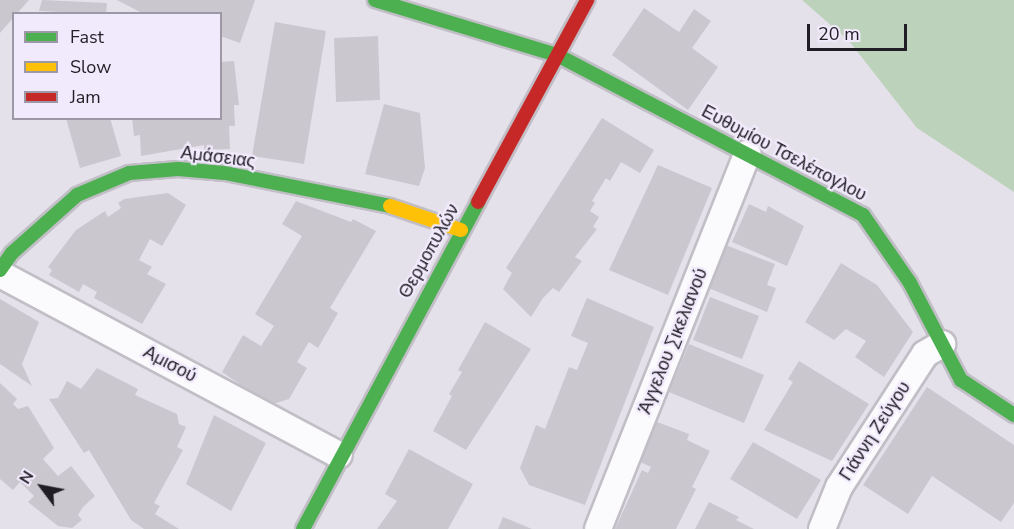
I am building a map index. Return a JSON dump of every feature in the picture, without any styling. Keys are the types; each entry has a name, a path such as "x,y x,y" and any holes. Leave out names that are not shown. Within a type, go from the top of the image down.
{"street":[{"name":"Ευθυμίου Τσελέπογλου","path":"375,0 557,55 863,214 910,283 961,380 1014,415"},
{"name":"Θερμοπυλών","path":"290,529 303,525 587,0"},
{"name":"Άγγελου Σικελιανού","path":"598,529 747,154"},
{"name":"Αμάσειας","path":"3,260 77,195 129,173 178,169 225,173 417,212 461,230"},
{"name":"Αμισού","path":"3,260 339,455"},
{"name":"Γιάννη Ζεύγου","path":"822,529 839,487 925,354 942,344"}],"green space":[{"path":"802,0 1014,0 1014,192 917,128 849,41"}],"building":[{"path":"0,0 29,0 18,12 12,12 12,19 0,33"},
{"path":"42,0 107,3 106,12 39,11"},
{"path":"117,0 255,0 240,43 222,37 222,12 140,12"},
{"path":"644,8 679,32 694,9 711,21 692,48 718,67 688,110 612,55"},
{"path":"275,22 326,31 304,164 252,156"},
{"path":"378,36 380,100 336,102 334,38"},
{"path":"234,61 239,105 234,105 235,126 229,126 230,149 204,150 204,145 141,156 140,135 134,136 132,120 222,120 222,62"},
{"path":"384,104 420,113 425,168 419,186 365,174"},
{"path":"602,118 654,150 640,173 621,162 610,181 606,178 592,201 595,203 590,211 599,217 593,227 597,229 575,257 582,261 559,292 553,288 543,298 531,317 503,289 512,273 506,268"},
{"path":"67,120 111,120 121,156 80,168"},
{"path":"658,165 712,188 668,295 609,270"},
{"path":"168,193 186,205 162,246 150,239 139,260 152,267 147,274 166,284 142,324 94,298 97,292 83,284 79,292 49,275 52,270 48,267 76,230 105,211 108,217 121,208 118,203 124,199"},
{"path":"296,201 351,222 353,219 376,231 330,308 338,313 318,348 309,342 297,362 307,368 289,399 270,405 222,372 243,335 261,346 274,326 255,314 302,236 282,224"},
{"path":"749,204 766,212 768,206 804,226 787,266 732,242"},
{"path":"723,244 775,264 767,285 776,288 767,312 706,287"},
{"path":"841,263 877,285 913,332 884,377 855,357 866,341 846,329 834,340 805,322"},
{"path":"710,297 759,316 742,359 693,340"},
{"path":"587,298 654,327 585,505 529,485 520,468 536,425 545,429 569,367 577,370 588,343 571,336"},
{"path":"0,299 39,322 22,364 32,386 0,364"},
{"path":"485,322 531,349 466,450 433,431 452,396 449,394 462,372 458,370"},
{"path":"689,344 764,375 744,423 669,392"},
{"path":"799,361 869,404 832,461 764,430 793,382 788,379"},
{"path":"97,368 138,389 135,395 177,414 179,424 186,427 177,447 183,450 154,503 160,506 155,514 179,529 144,529 131,520 89,450 84,453 49,399 58,398 67,381 81,389"},
{"path":"0,383 17,399 13,404 18,409 28,406 54,448 43,459 58,476 71,466 95,496 78,515 82,520 72,528 58,526 28,502 34,496 20,482 13,490 0,479"},
{"path":"927,387 1014,445 1014,503 1001,522 932,476 908,514 863,485"},
{"path":"214,415 266,443 231,511 186,484"},
{"path":"657,422 689,434 687,440 710,451 692,487 696,489 676,529 615,529 642,470 648,473 651,467 638,461"},
{"path":"753,442 821,480 797,519 730,479"},
{"path":"409,449 473,484 448,529 377,529 397,501 385,494"},
{"path":"709,502 739,517 736,520 754,529 695,529"},
{"path":"503,517 532,529 498,529"}],"traffic: fast":[{"path":"375,0 557,55 863,215 910,283 961,380 1014,415"},
{"path":"0,270 12,253 77,195 129,173 178,169 225,173 390,206"},
{"path":"303,529 478,202"}],"traffic: slow":[{"path":"390,206 461,230"}],"traffic: jam":[{"path":"478,202 587,0"}]}
